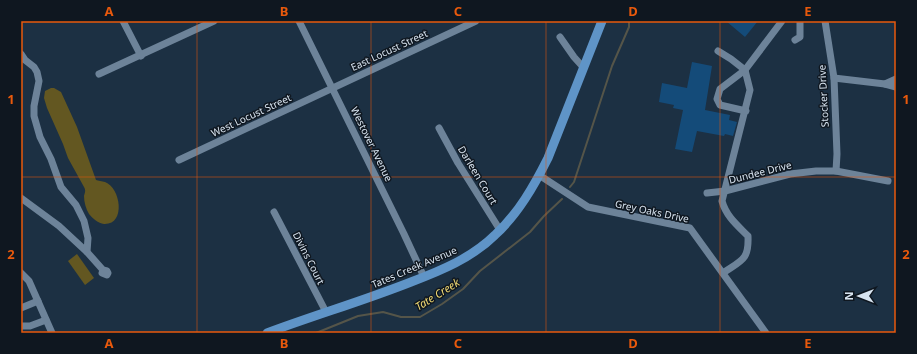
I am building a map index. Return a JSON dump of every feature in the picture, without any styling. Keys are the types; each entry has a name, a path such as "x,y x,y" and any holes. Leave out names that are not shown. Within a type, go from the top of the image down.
{"main road":[{"name":"Tates Creek Avenue","path":"267,333 380,294 424,277 466,257 481,247 500,230 518,209 548,158 602,21"}],"street":[{"path":"123,21 141,56"},
{"path":"99,74 141,56 214,21"},
{"name":"Westover Avenue","path":"299,21 424,277"},
{"name":"East Locust Street","path":"333,88 476,21"},
{"path":"746,112 720,105 716,99 720,89 745,70 782,21"},
{"path":"795,40 800,36 800,21"},
{"name":"Stocker Drive","path":"825,21 834,78 837,154 836,171"},
{"path":"560,37 578,63 583,67"},
{"path":"718,52 731,59 745,70 750,90 746,112 732,159 722,201 724,210 730,219 748,236 748,247 745,258 723,273"},
{"path":"21,54 25,60 38,72 39,81 34,106 34,116 40,137 51,159 61,187 76,205 84,221 88,238 87,252"},
{"path":"834,78 890,84 896,87"},
{"path":"885,84 896,79"},
{"name":"West Locust Street","path":"179,160 333,88"},
{"name":"Darleen Court","path":"439,128 465,174 500,230"},
{"name":"Dundee Drive","path":"707,193 725,191 790,174 836,171 888,181"},
{"name":"Grey Oaks Drive","path":"539,175 588,208 690,228 766,333"},
{"path":"21,198 59,226 87,252 103,270"},
{"name":"Divins Court","path":"274,212 326,312"},
{"path":"21,273 29,282 52,333"},
{"path":"21,308 38,301"},
{"path":"21,326 30,326 46,320"}],"shaded area":[{"path":"51,88 61,92 77,127 96,180 105,182 115,191 119,206 116,219 111,223 104,224 98,222 89,214 87,210 84,198 85,188 68,158 44,98 45,91"},
{"path":"77,254 94,278 85,285 68,261"}],"building":[{"path":"726,21 758,21 745,37"},
{"path":"692,62 712,66 705,110 730,115 729,120 737,122 733,136 725,134 724,136 697,131 692,152 675,149 683,110 673,108 674,105 659,102 662,83 687,88"}],"waterway":[{"name":"Tate Creek","path":"570,187 574,182 612,66 629,27 629,21"},
{"name":"Tate Creek","path":"316,333 358,316 383,312 401,317 420,317 463,289 480,271 530,232 562,199"}]}
